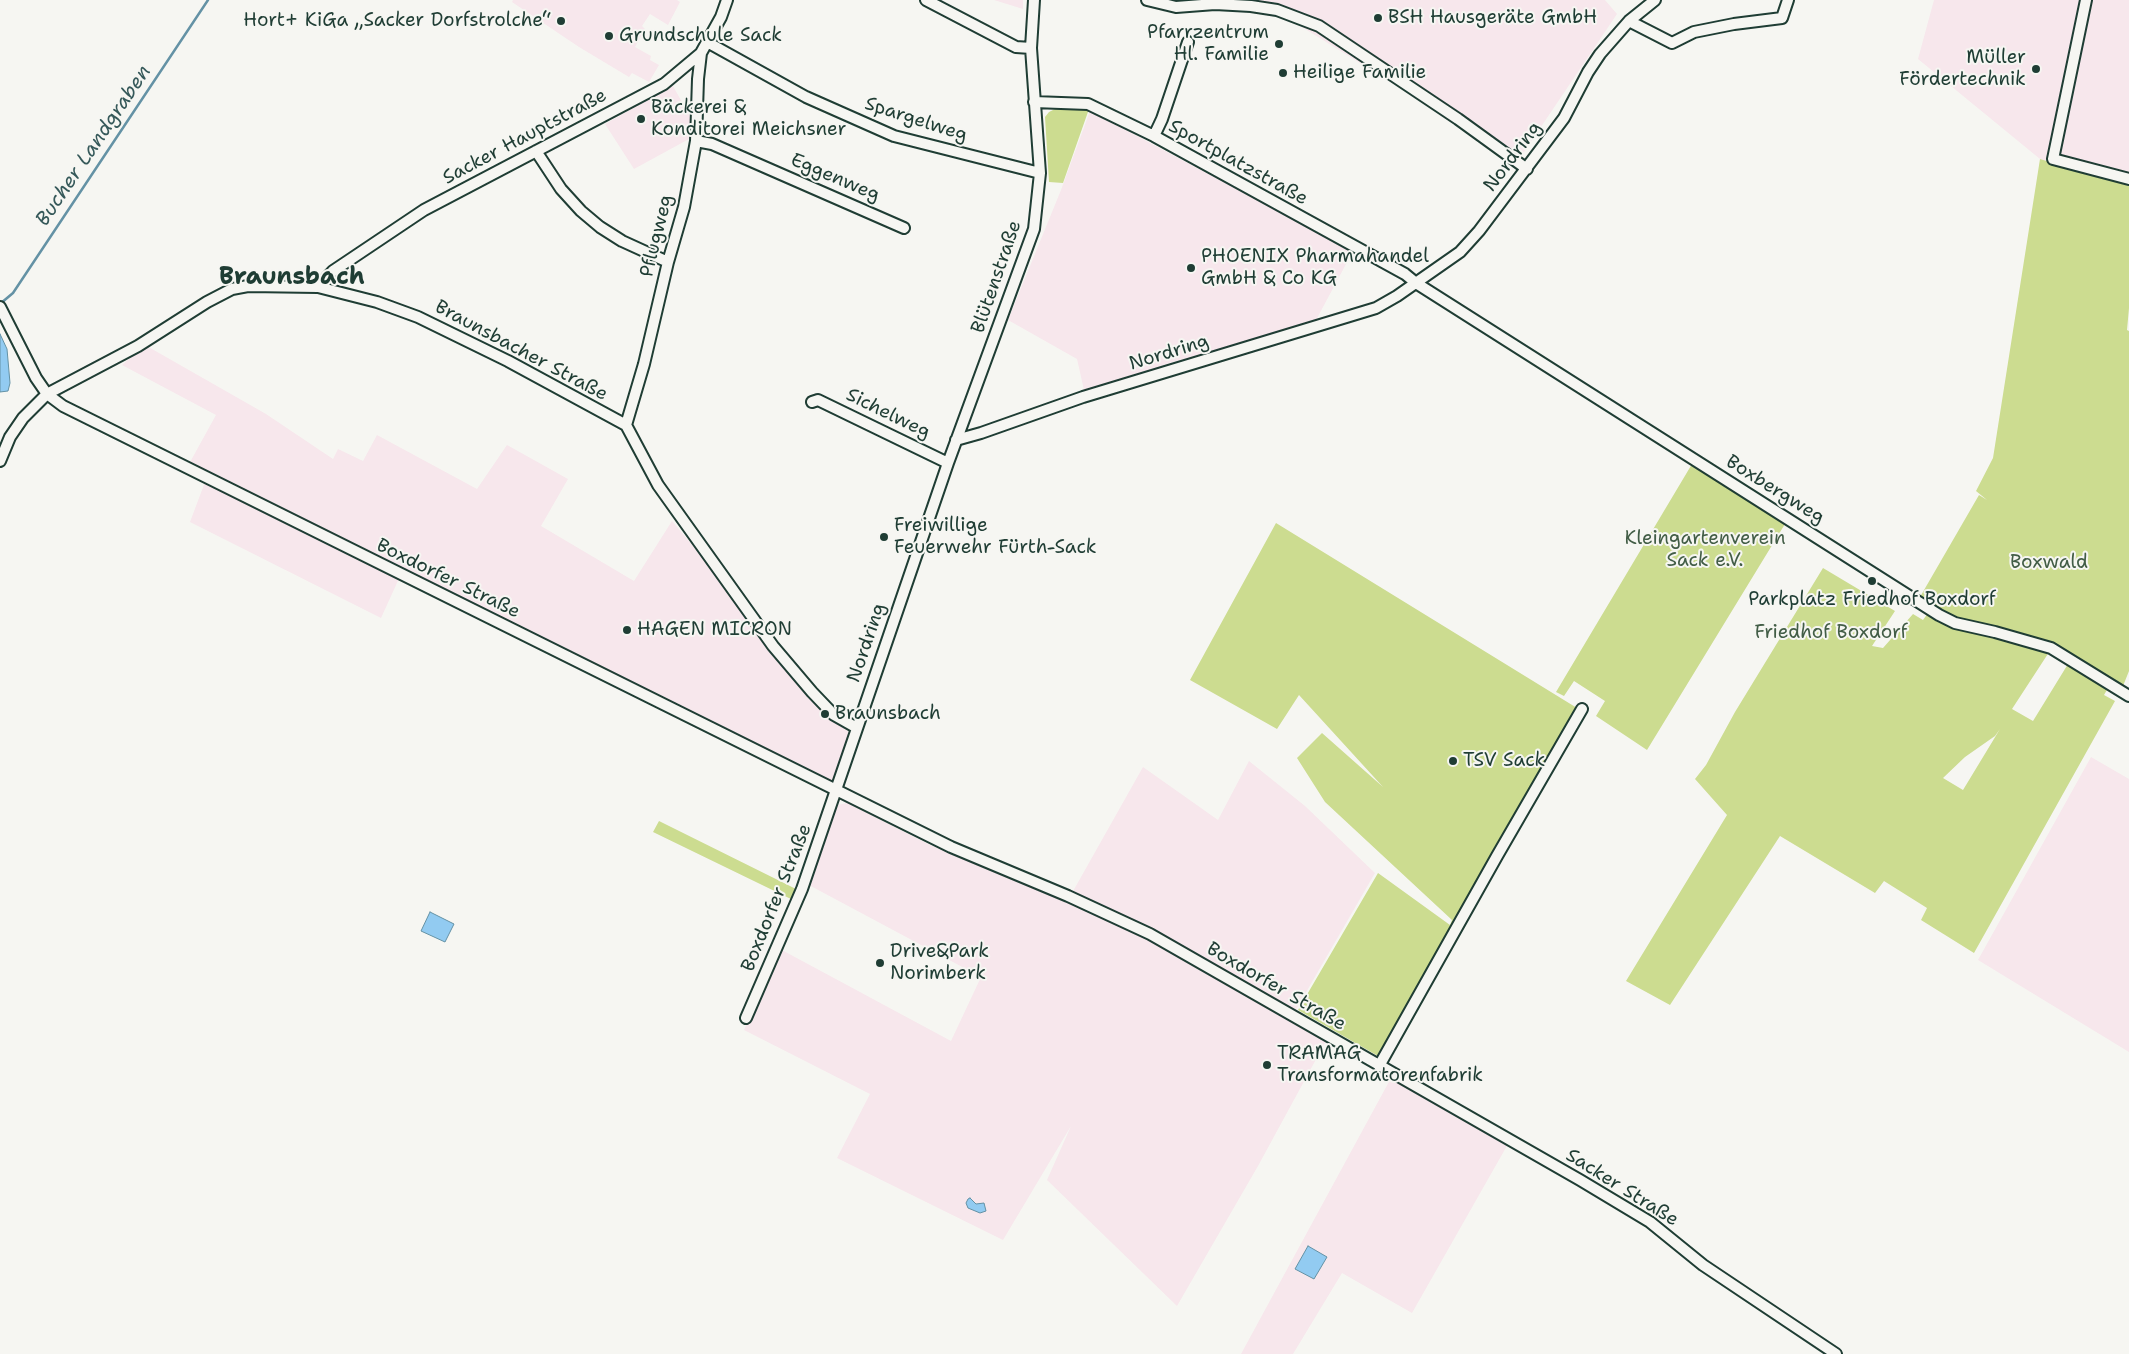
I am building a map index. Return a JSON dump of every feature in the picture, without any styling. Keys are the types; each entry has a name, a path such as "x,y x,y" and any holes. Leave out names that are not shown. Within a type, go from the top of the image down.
{"street":[{"name":"Sacker Hauptstraße","path":"318,286 333,271 424,210 664,84 701,52 708,42 727,0"},
{"path":"926,0 1016,46 1031,48"},
{"name":"Blütenstraße","path":"956,440 1034,229 1040,173 1031,48 1034,0"},
{"path":"1147,0 1164,6 1176,7 1215,4 1251,6 1277,10 1313,23 1339,37 1527,169"},
{"name":"Nordring","path":"836,791 956,440 1083,397 1376,308 1397,296 1439,269 1460,252 1479,231 1564,118 1588,72 1600,54 1629,20 1655,0"},
{"path":"1629,20 1672,43 1694,32 1734,24 1782,18 1788,0"},
{"path":"2086,0 2053,159 2129,179"},
{"name":"Spargelweg","path":"708,42 806,98 894,136 1040,173"},
{"path":"1154,136 1188,42"},
{"name":"Pflugweg","path":"626,425 644,364 668,262 684,207 696,141 701,52"},
{"name":"Sportplatzstraße","path":"1034,102 1088,104 1154,136 1382,261 1405,274 1416,283"},
{"name":"Eggenweg","path":"696,141 712,144 904,228"},
{"path":"536,151 560,189 600,227 622,241 668,262"},
{"name":"Boxbergweg","path":"1416,283 1939,615 1955,623 2051,648 2129,696"},
{"name":"Braunsbacher Straße","path":"0,461 10,437 23,418 47,394 138,346 207,302 232,289 248,286 318,286 377,302 418,317 508,361 626,425"},
{"path":"1,310 22,353 47,394"},
{"name":"Boxdorfer Straße","path":"47,394 63,406 222,486 950,847 1068,896 1150,934 1379,1066"},
{"name":"Sichelweg","path":"812,402 818,400 948,463"},
{"path":"626,425 658,485 773,646 834,715 857,728"},
{"path":"1379,1066 1496,856 1582,709"},
{"name":"Boxdorfer Straße","path":"746,1018 802,890 836,791"},
{"name":"Sacker Straße","path":"1379,1066 1650,1222 1703,1266 1836,1354"}],"shaded area":[{"path":"513,0 677,0 680,2 668,25 650,14 642,26 645,29 635,47 651,56 650,60 659,65 649,82 632,73 629,77 579,47 512,2"},
{"path":"994,0 1023,0 1023,9"},
{"path":"1218,0 1605,0 1617,14 1518,161 1289,19"},
{"path":"1934,0 2129,0 2129,186 2040,159 1918,59"},
{"path":"673,86 692,120 689,139 634,169 605,124"},
{"path":"1090,111 1353,251 1315,322 1170,363 1084,390 1077,359 1008,320 1061,190"},
{"path":"145,345 266,414 333,459 338,449 363,461 377,435 477,489 507,445 568,479 541,526 634,581 672,521 850,734 831,785 402,572 381,618 190,522 205,482 189,464 216,415 122,365"},
{"path":"2091,757 2129,779 2129,1052 1978,960"},
{"path":"1249,761 1305,806 1375,873 1290,1020 1326,1041 1258,1166 1177,1306 1047,1180 1071,1126 1003,1240 837,1158 870,1094 744,1030 780,949 951,1041 981,977 807,884 838,805 847,803 930,845 1063,897 1072,893 1143,767 1218,820"},
{"path":"1391,1078 1508,1144 1412,1313 1342,1273 1293,1354 1241,1354"}],"green space":[{"path":"1059,107 1089,109 1063,183 1049,182 1045,117 1049,112"},
{"name":"Boxwald","path":"2040,159 2129,186 2129,308 2127,330 2129,331 2129,671 2123,686 2055,643 2012,709 2033,721 2068,664 2108,688 2104,695 2115,701 1974,953 1921,920 1927,908 1884,881 1875,893 1780,836 1670,1005 1626,981 1727,815 1695,779 1706,765 1735,712 1823,568 1895,611 1872,646 1883,648 1913,614 1923,620 1933,606 1920,597 1979,495 1987,500 1976,491 1993,458","holes":["2000,729 1963,790 1943,778 1965,757 1995,736"]},
{"name":"Kleingartenverein Sack e.V.","path":"1692,464 1785,524 1647,750 1596,716 1605,701 1574,681 1564,696 1556,692"},
{"name":"TSV Sack","path":"1276,523 1577,708 1378,1056 1298,1010 1378,873 1450,925 1452,920 1325,802 1297,758 1322,733 1383,787 1299,695 1277,729 1190,680"},
{"path":"659,821 798,890 793,900 653,832"}],"water":[{"path":"0,334 7,349 10,383 8,391 0,392"},
{"path":"430,912 454,924 445,942 421,931"},
{"path":"970,1198 976,1204 984,1203 986,1211 980,1213 968,1208 966,1203"},
{"path":"1308,1246 1327,1257 1314,1279 1295,1269"}],"waterway":[{"name":"Bucher Landgraben","path":"0,304 13,293 208,0"}],"place":[{"name":"BSH Hausgeräte GmbH","path":"1378,18"},
{"name":"Hort+ KiGa „Sacker Dorfstrolche“","path":"561,21"},
{"name":"Grundschule Sack","path":"609,36"},
{"name":"Pfarrzentrum Hl. Familie","path":"1279,44"},
{"name":"Müller Fördertechnik","path":"2036,69"},
{"name":"Heilige Familie","path":"1283,73"},
{"name":"Bäckerei & Konditorei Meichsner","path":"641,119"},
{"name":"PHOENIX Pharmahandel GmbH & Co KG","path":"1191,268"},
{"name":"Freiwillige Feuerwehr Fürth-Sack","path":"884,537"},
{"name":"Parkplatz Friedhof Boxdorf","path":"1872,581"},
{"name":"HAGEN MICRON","path":"627,630"},
{"name":"Braunsbach","path":"825,714"},
{"name":"TSV Sack","path":"1453,761"},
{"name":"Drive&Park Norimberk","path":"880,963"},
{"name":"TRAMAG Transformatorenfabrik","path":"1267,1065"}],"district":[{"name":"Braunsbach","path":"292,278"}],"park label":[{"name":"Friedhof Boxdorf","path":"1831,633"}]}
